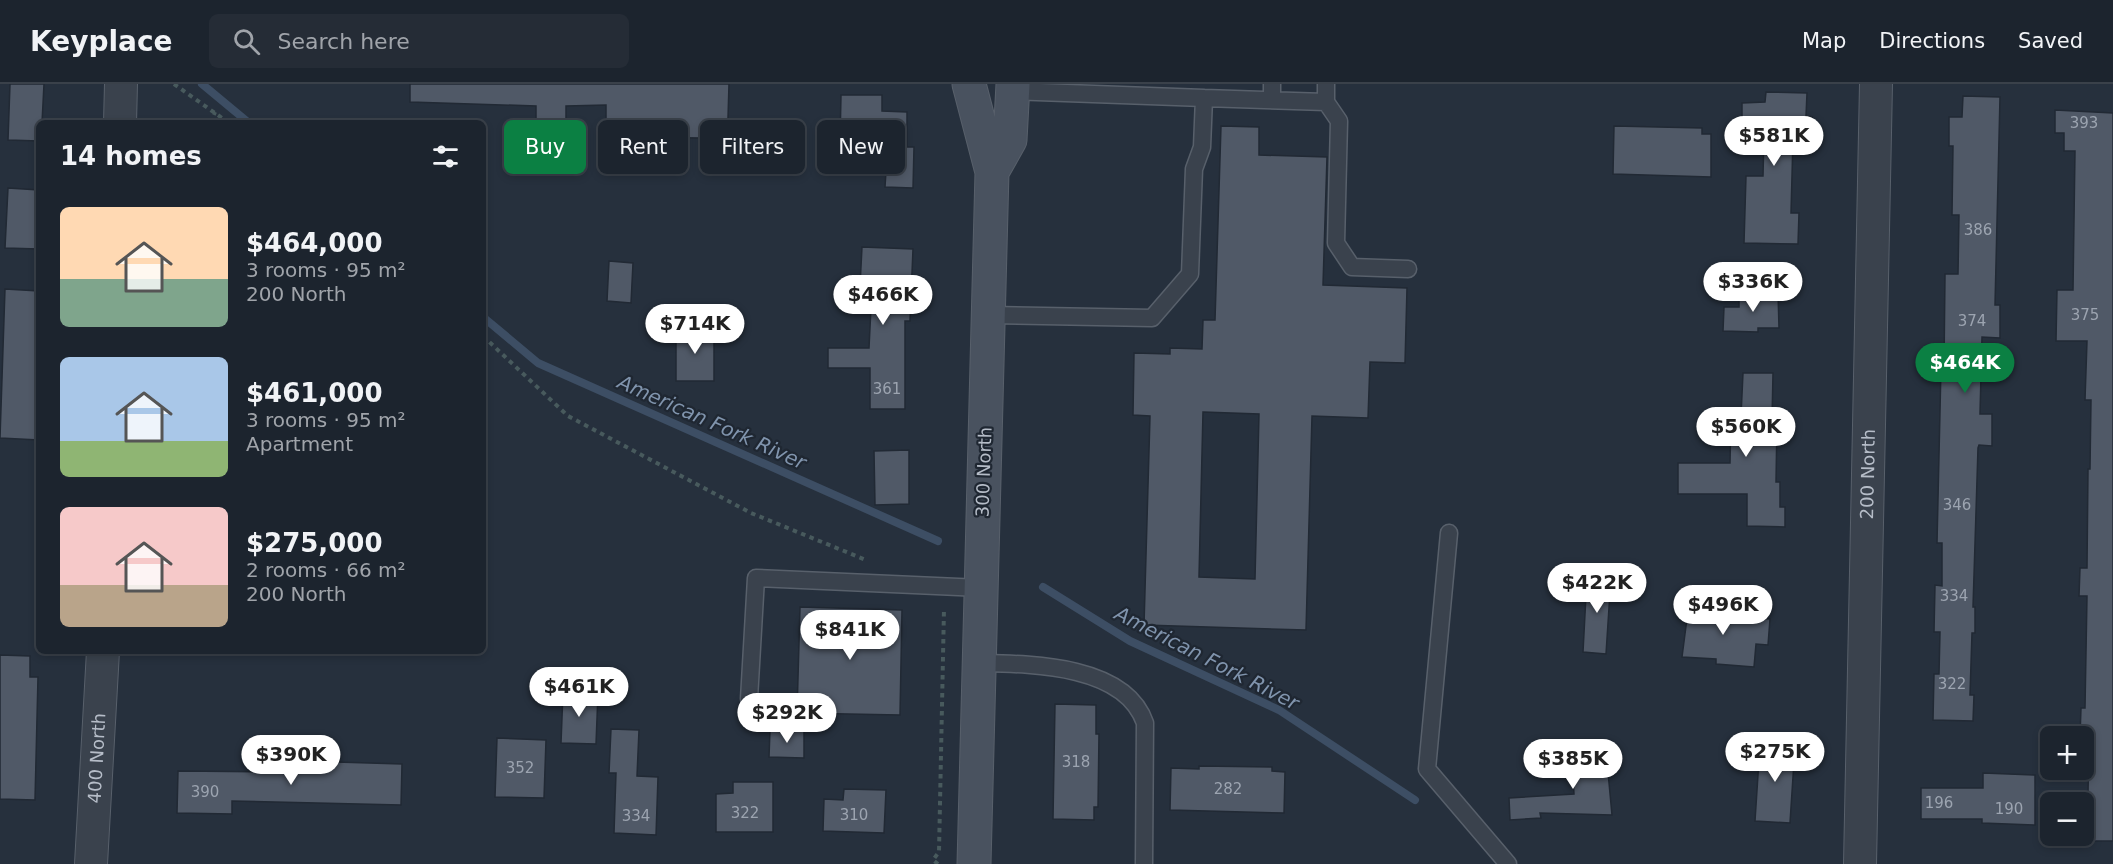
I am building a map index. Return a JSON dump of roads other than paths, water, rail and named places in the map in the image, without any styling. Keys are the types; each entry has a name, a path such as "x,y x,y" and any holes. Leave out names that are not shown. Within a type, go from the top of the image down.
{"street":[{"path":"120,120 121,84"},
{"name":"300 North","path":"969,84 992,172 974,864"},
{"name":"200 North","path":"1860,864 1876,84"},
{"path":"992,172 1010,140 1012,88"},
{"name":"400 North","path":"91,864 103,654"}],"lane":[{"path":"1326,84 1326,102 1339,121 1336,243 1352,267 1408,269"},
{"path":"1012,88 1212,93 1272,92 1326,102"},
{"path":"989,315 1152,318 1190,274 1194,169 1202,147 1212,93"},
{"path":"1449,533 1427,769 1508,864"},
{"path":"750,699 756,578 981,588"},
{"path":"979,663 1055,667 1099,680 1118,690 1136,704 1145,723 1144,864"}],"waterway":[{"name":"American Fork River","path":"202,84 245,120"},
{"name":"American Fork River","path":"486,320 538,363 938,541"},
{"name":"American Fork River","path":"1043,587 1130,641 1279,710 1415,800"}]}
